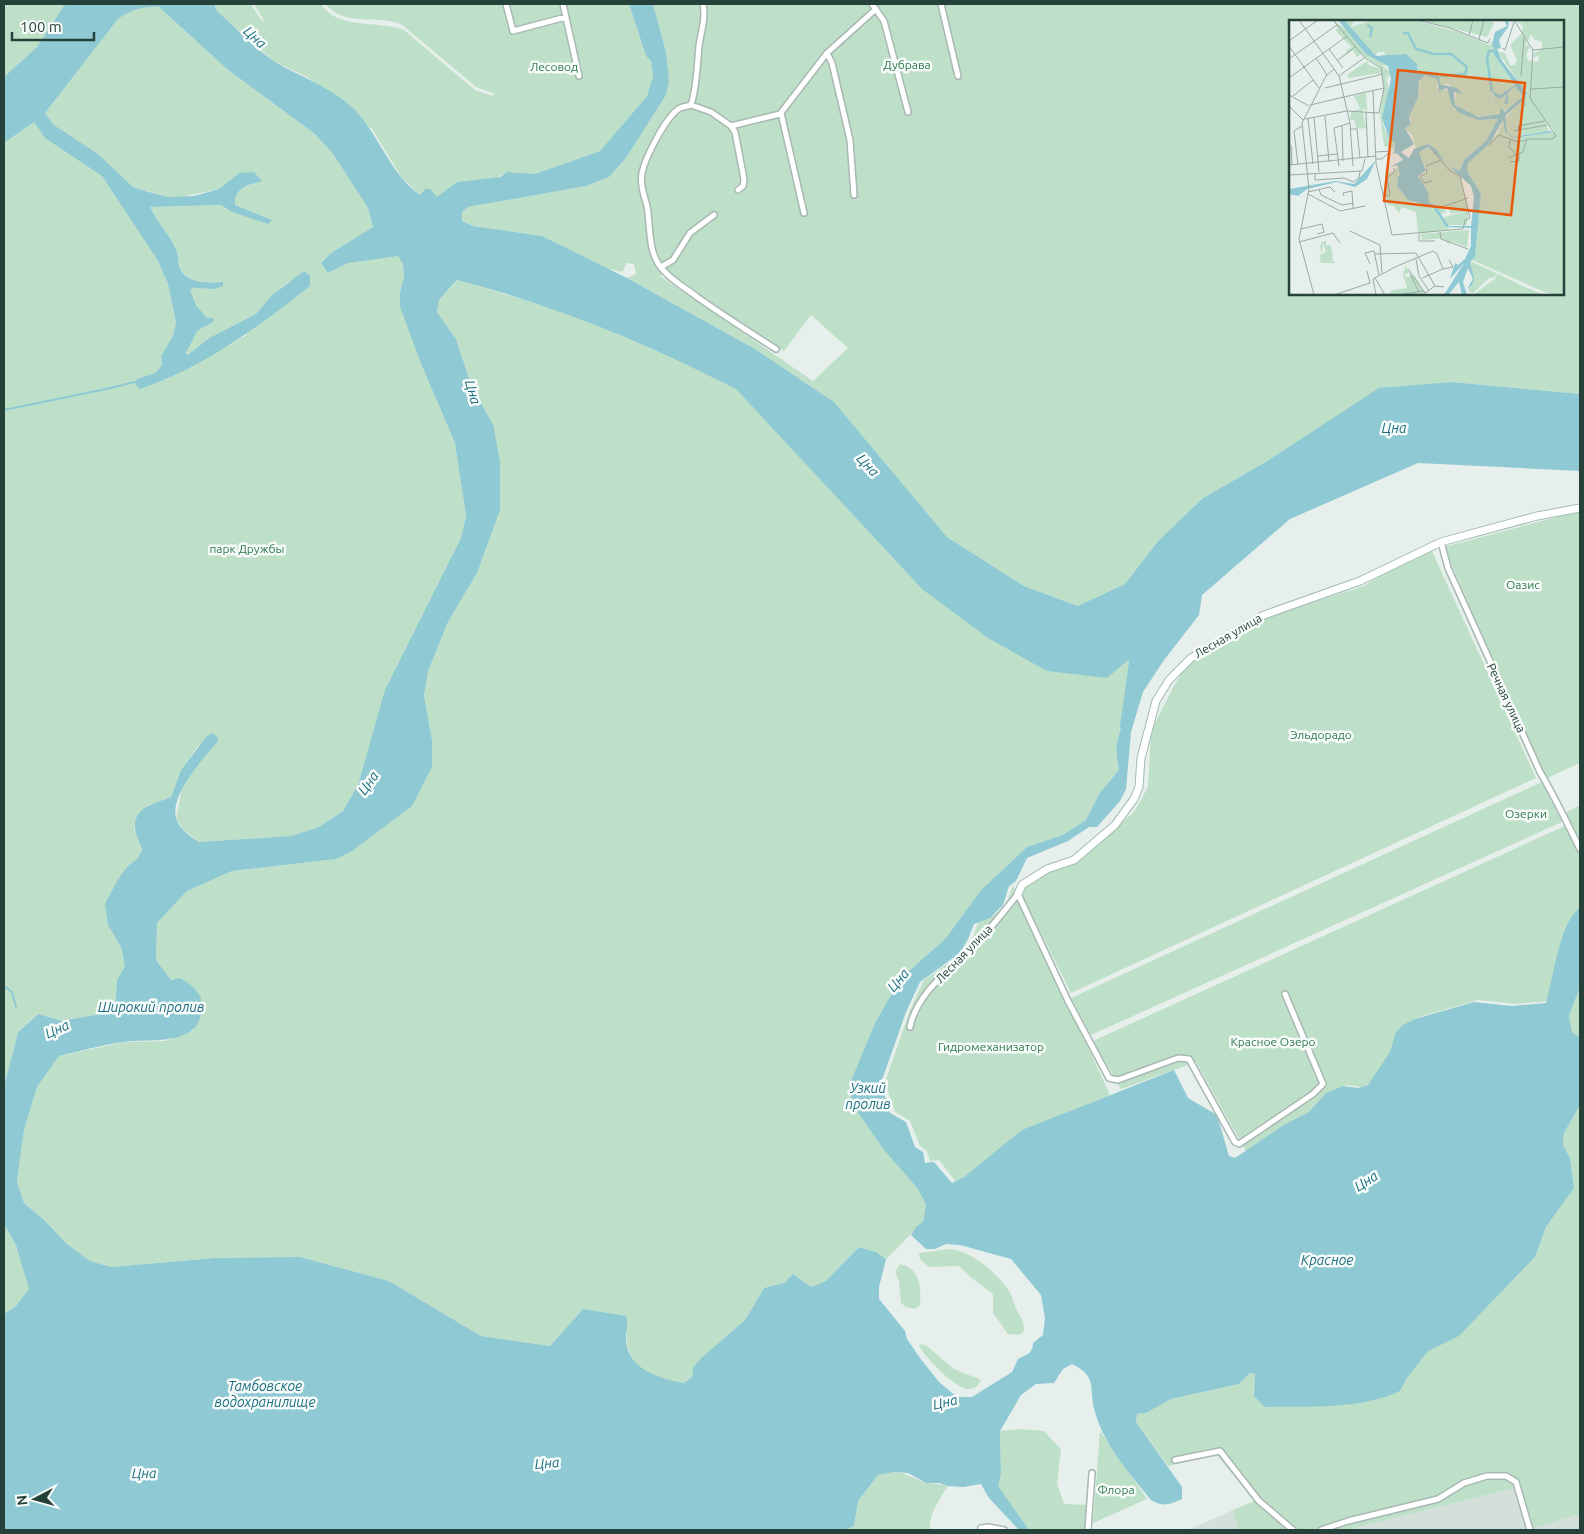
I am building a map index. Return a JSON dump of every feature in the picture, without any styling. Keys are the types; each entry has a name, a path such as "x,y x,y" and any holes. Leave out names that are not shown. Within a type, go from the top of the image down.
{"street":[{"path":"506,4 513,31 566,17"},
{"path":"563,4 579,76"},
{"path":"691,105 703,30 703,4"},
{"path":"941,4 958,76"},
{"path":"731,126 781,114 827,53 874,6 884,21 908,112"},
{"path":"827,53 832,63 850,140 854,195"},
{"path":"738,190 742,186 744,179 735,132 731,126 711,112 691,105 679,108 668,120 649,153 642,171 643,193 647,206 651,243 655,258 661,267 684,288 727,319 776,349"},
{"path":"781,114 804,213"},
{"path":"661,267 673,260 690,233 714,215"},
{"name":"Лесная улица","path":"910,1027 913,1014 930,989 977,942 1018,894 1022,886 1047,869 1074,860 1115,824 1134,799 1139,787 1141,758 1156,701 1168,680 1191,658 1264,615 1360,581 1441,542 1537,516 1580,508"},
{"name":"Речная улица","path":"1441,542 1448,568 1492,669 1540,772 1548,782 1580,849"},
{"path":"1018,894 1068,1001 1109,1078 1118,1080 1178,1058 1189,1059 1236,1142 1239,1144 1313,1094 1323,1084 1285,994"},
{"path":"1175,1460 1220,1451 1259,1501 1293,1530"},
{"path":"1088,1530 1092,1473"},
{"path":"1321,1530 1348,1520 1438,1498 1464,1483 1487,1476 1506,1476 1516,1482 1530,1530"},
{"path":"982,1530 982,1528 990,1527 1004,1530"}],"shaded area":[{"path":"1518,1487 1532,1528 1580,1514 1580,1530 1346,1530"},
{"path":"1233,1510 1239,1530 1188,1530"}],"green space":[{"path":"4,4 65,4 37,47 4,77"},
{"name":"Лесовод","path":"214,4 251,4 261,20 265,22 254,4 321,4 337,18 404,30 475,90 493,96 493,93 476,87 401,24 391,21 342,16 325,4 629,4 646,56 651,61 653,76 647,96 600,151 535,174 507,172 450,203 423,190 420,195 402,178 372,129 307,77 273,61 217,11"},
{"name":"Дубрава","path":"653,4 1580,4 1580,394 1452,382 1269,460 1203,498 1159,540 1125,584 1079,606 1024,586 947,537 834,402 755,349 627,278 636,274 634,264 627,263 622,272 606,268 542,236 473,226 462,221 462,212 468,207 586,186 609,177 626,158 666,95 669,81 666,52","holes":["666,271 735,321 784,351 811,315 848,348 813,381 660,276"]},
{"name":"парк Дружбы","path":"144,6 159,7 227,69 315,134 333,154 368,208 373,227 331,253 321,263 328,273 348,263 398,255 403,264 404,277 400,292 422,366 455,443 466,516 461,538 418,627 378,718 358,785 343,811 319,827 291,836 199,842 182,828 176,819 182,788 194,769 200,743 181,770 171,797 149,805 134,827 142,850 137,859 127,867 108,925 121,947 125,966 117,980 115,1011 62,1021 37,1014 18,1032 4,1087 4,143 34,122 46,138 102,176 158,261 168,284 176,323 173,336 161,356 162,365 155,373 137,379 165,380 245,336 292,279 272,295 256,314 209,338 188,355 186,349 197,331 213,322 214,318 207,318 196,305 190,290 193,288 215,289 223,282 198,281 191,279 182,271 175,246 150,207 221,205 232,212 272,220 235,205 235,199 239,191 262,180 239,173 219,189 181,197 168,197 133,187 98,154 54,125 45,113 118,19 130,11"},
{"path":"458,280 571,314 701,370 737,389 922,589 1128,660 1133,670 1134,681 1131,701 1116,746 1119,770 1099,794 1086,820 1063,835 1027,847 981,890 946,938 900,979 875,1023 850,1083 852,1102 884,1150 918,1189 926,1205 923,1222 886,1259 876,1252 859,1247 826,1281 811,1287 793,1274 784,1283 764,1288 745,1320 698,1361 693,1368 692,1377 684,1383 659,1377 640,1367 633,1359 629,1350 627,1338 628,1324 583,1309 550,1346 481,1336 389,1281 300,1257 215,1258 111,1267 90,1261 67,1244 43,1219 24,1203 17,1181 24,1130 37,1087 59,1056 124,1042 165,1041 194,1030 171,980 156,960 157,923 187,891 232,871 336,859 412,806 432,740 424,696 428,671 448,622 477,573 493,424 472,388 456,339 437,312 439,300"},
{"name":"Оазис","path":"1580,511 1580,763 1545,779 1444,547"},
{"name":"Эльдорадо","path":"1431,549 1536,778 1071,993 1017,885 1087,853 1134,812 1148,787 1151,731 1191,658 1269,616 1364,586 1398,565"},
{"name":"Озерки","path":"1542,782 1562,822 1091,1035 1071,998"},
{"name":"Красное Озеро","path":"1580,805 1580,910 1550,1001 1516,1004 1478,1000 1419,1017 1408,1023 1372,1083 1362,1087 1347,1085 1331,1092 1320,1106 1247,1153 1196,1062 1121,1089 1093,1041 1567,825 1563,814"},
{"name":"Гидромеханизатор","path":"1013,885 1110,1095 1064,1114 956,1182 939,1160 930,1161 927,1151 920,1146 910,1121 895,1112 885,1082 910,1010 924,980 964,952 973,938 978,922 997,913 1005,905"},
{"path":"1580,987 1580,1037 1572,1032 1569,1016"},
{"path":"1580,1105 1580,1514 1531,1529 1518,1487 1346,1530 1239,1530 1233,1510 1254,1501 1217,1455 1168,1466 1136,1422 1137,1414 1146,1413 1171,1399 1239,1384 1250,1373 1255,1374 1256,1384 1253,1392 1266,1407 1359,1403 1400,1391 1407,1378 1428,1350 1459,1336 1535,1257 1546,1227 1574,1188 1570,1158 1563,1145 1564,1133"},
{"path":"4,1224 16,1245 30,1289 16,1306 4,1314"},
{"path":"950,1249 967,1254 983,1264 998,1277 1010,1293 1022,1320 1024,1331 1019,1335 1008,1334 993,1313 993,1294 959,1266 929,1267 920,1259 919,1253"},
{"path":"900,1264 907,1266 916,1274 920,1285 920,1305 915,1309 906,1307 901,1303 899,1281 895,1272"},
{"path":"921,1344 927,1346 954,1369 981,1380 979,1384 971,1389 963,1388 949,1379 928,1358 919,1346"},
{"path":"1021,1429 1044,1431 1061,1449 1057,1484 1064,1504 1088,1505 1086,1530 1029,1530 1000,1492 997,1486 1001,1473 1000,1431"},
{"name":"Флора","path":"1100,1431 1147,1499 1093,1523"},
{"path":"894,1472 924,1482 948,1486 933,1513 930,1530 844,1530 854,1526 858,1501 878,1475"}],"water":[{"path":"65,4 214,4 217,11 269,58 325,88 353,108 362,118 392,165 410,186 420,195 425,189 430,189 437,197 457,182 500,177 507,172 535,174 600,151 647,96 653,76 651,61 646,56 629,4 653,4 666,52 669,81 666,95 626,158 609,177 586,186 468,207 462,212 462,221 473,226 542,236 627,278 755,349 834,402 947,537 1024,586 1078,606 1125,584 1159,540 1203,498 1269,460 1379,388 1452,382 1580,394 1580,471 1418,463 1290,519 1202,595 1199,615 1164,660 1143,692 1131,732 1126,789 1120,801 1097,827 1089,827 1068,841 1027,858 1016,881 1009,886 1003,905 990,918 974,924 960,953 920,982 906,1012 881,1083 890,1113 906,1122 915,1147 923,1152 925,1163 934,1162 952,1183 964,1177 1022,1130 1174,1070 1188,1098 1217,1115 1229,1156 1235,1158 1284,1125 1309,1112 1326,1093 1343,1086 1358,1088 1368,1085 1390,1052 1396,1032 1403,1025 1415,1019 1474,1002 1512,1006 1546,1003 1562,938 1573,915 1580,908 1580,987 1569,1016 1572,1032 1580,1037 1580,1105 1564,1133 1563,1145 1570,1158 1574,1188 1546,1227 1535,1257 1459,1336 1428,1351 1407,1378 1400,1391 1384,1397 1351,1404 1317,1407 1265,1407 1254,1396 1255,1374 1250,1373 1239,1384 1171,1399 1146,1413 1137,1414 1136,1422 1182,1487 1182,1499 1170,1504 1159,1504 1151,1500 1118,1459 1099,1424 1093,1404 1089,1379 1086,1374 1072,1364 1063,1369 1054,1383 1036,1384 1021,1395 1000,1431 1001,1473 998,1486 1029,1530 1019,1530 989,1498 981,1484 963,1487 926,1483 908,1473 894,1472 878,1475 858,1501 854,1526 844,1530 4,1530 4,1314 16,1306 29,1289 16,1245 4,1224 4,1087 18,1032 38,1014 62,1021 115,1011 117,980 125,966 121,947 108,925 105,904 117,881 127,867 137,859 142,850 135,830 138,815 147,807 171,797 181,770 206,737 212,733 217,736 218,741 188,778 177,801 175,811 177,821 181,827 199,842 291,836 319,827 343,811 358,785 385,690 461,538 466,516 455,443 422,366 400,307 400,292 404,277 403,264 398,256 348,263 328,273 321,263 331,253 373,227 368,208 333,154 315,134 227,69 159,7 137,9 118,19 45,113 54,125 98,154 133,187 168,197 194,196 219,189 239,173 254,172 262,181 239,191 235,199 235,205 272,220 268,224 232,212 221,205 150,207 176,249 182,272 186,276 198,281 223,282 223,286 215,289 193,288 190,290 196,305 207,318 214,318 213,322 197,331 186,353 188,355 209,338 256,314 272,295 304,271 310,276 310,286 250,331 208,358 186,370 140,389 136,385 137,379 155,373 162,365 161,356 173,336 176,323 168,284 158,261 102,176 45,138 34,122 4,143 4,77 37,47","holes":["457,280 493,290 600,327 668,356 736,389 922,589 988,638 1047,671 1107,678 1128,660 1133,670 1134,690 1116,746 1119,770 1099,794 1086,820 1063,835 1027,847 981,890 946,938 900,979 875,1023 850,1083 851,1096 855,1108 884,1150 918,1189 926,1205 923,1222 916,1227 911,1235 926,1249 935,1249 946,1244 960,1245 1011,1259 1041,1295 1045,1318 1043,1335 1033,1343 1030,1352 1018,1359 1012,1372 972,1397 960,1397 952,1393 939,1382 920,1358 907,1339 905,1331 879,1299 879,1287 886,1259 876,1252 859,1247 826,1281 811,1287 793,1274 784,1283 764,1288 745,1320 698,1361 693,1368 692,1377 684,1383 654,1375 638,1365 628,1349 626,1316 583,1309 550,1346 481,1336 389,1281 300,1257 215,1258 111,1267 90,1261 67,1244 43,1219 24,1203 17,1181 24,1130 37,1087 59,1056 99,1046 123,1042 160,1040 184,1035 193,1029 199,1020 202,1007 199,994 180,978 171,980 156,960 157,923 187,891 232,871 336,859 352,851 412,806 432,767 432,740 424,696 428,671 448,622 477,573 500,510 500,462 493,424 472,388 456,339 437,312 439,300"]}],"waterway":[{"path":"4,410 139,381"},
{"name":"Цна","path":"1125,726 1135,656"},
{"path":"4,986 12,992 16,1007"}],"water label":[{"name":"Широкий пролив","path":"151,1007"},
{"name":"Узкий пролив","path":"868,1096"},
{"name":"Красное","path":"1327,1260"},
{"name":"Тамбовское водохранилище","path":"265,1394"}]}
